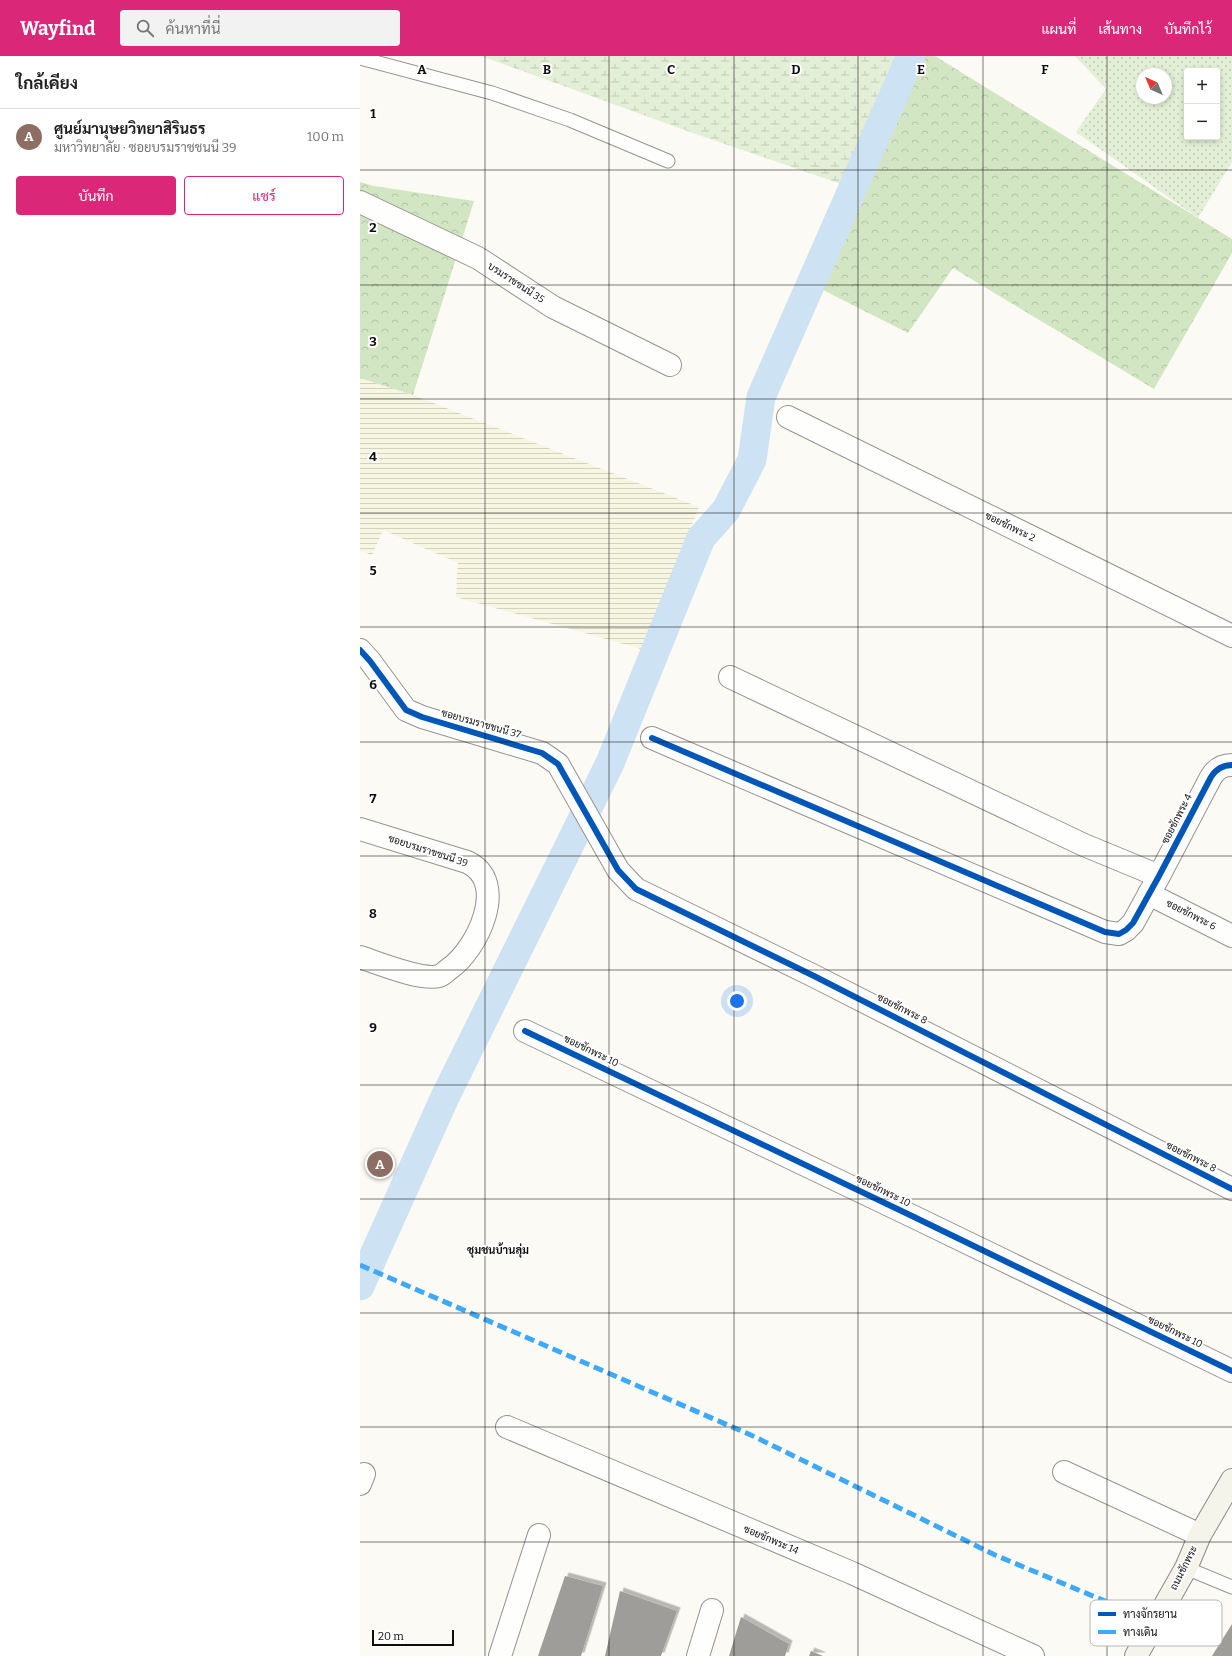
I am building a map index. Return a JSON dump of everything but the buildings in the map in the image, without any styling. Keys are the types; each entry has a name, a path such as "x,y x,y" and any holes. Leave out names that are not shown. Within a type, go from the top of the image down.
{"street":[{"name":"บรมราชชนนี 35","path":"360,202 478,258 553,307 670,365"},
{"name":"ซอยชักพระ 2","path":"788,417 1232,636"},
{"name":"ซอยบรมราชชนนี 37","path":"360,650 370,661 406,710 422,717 542,753 558,764 590,821"},
{"name":"ซอยชักพระ 6","path":"730,677 1084,845 1154,885 1232,936"},
{"name":"ซอยชักพระ 4","path":"652,738 1105,932 1119,934 1133,923 1210,777 1218,769 1226,765 1232,765"},
{"name":"ซอยชักพระ 8","path":"590,821 618,870 636,889 822,979 1232,1189"},
{"name":"ซอยบรมราชชนนี 39","path":"360,829 476,866 484,876 488,890 486,911 472,944 458,963 439,976 420,976 360,957"},
{"name":"ซอยชักพระ 10","path":"525,1031 905,1212 1232,1371"},
{"name":"ซอยชักพระ 14","path":"507,1427 765,1538 852,1573 1033,1656"},
{"path":"1064,1472 1200,1535"},
{"name":"ถนนชักพระ","path":"1168,1600 1186,1568 1200,1535 1232,1480"},
{"path":"500,1656 539,1535"},
{"path":"698,1656 712,1610"},
{"name":"ถนนชักพระ","path":"1136,1656 1142,1646"}],"lane":[{"path":"360,58 492,93 570,120 668,161"},
{"path":"1186,1568 1232,1587"}],"green space":[{"path":"481,56 896,56 841,184 690,132"},
{"path":"922,56 935,56 1232,239 1232,253 1154,389 953,268 908,333 821,289"},
{"path":"1075,56 1232,56 1232,162 1198,218 1076,132 1106,89"},
{"path":"360,182 374,186 474,201 413,395 360,378"},
{"path":"360,378 413,395 699,507 641,649 456,597 458,563 383,530 372,555 360,551"}],"waterway":[{"path":"360,1286 445,1097 610,763 701,538 726,510 752,460 761,397 911,56"}],"marked path":[{"path":"360,1265 753,1436 995,1555 1102,1600"}],"cycle path":[{"path":"360,650 370,661 406,710 422,717 542,753 558,764 618,870 636,889 814,976 1232,1189"},
{"path":"652,738 1105,932 1119,934 1133,923 1211,777 1220,768 1232,765"},
{"path":"525,1031 1232,1371"}],"place":[{"name":"ศูนย์มานุษยวิทยาสิรินธร","path":"380,1164"}],"district":[{"name":"ชุมชนบ้านลุ่ม","path":"498,1250"}]}
